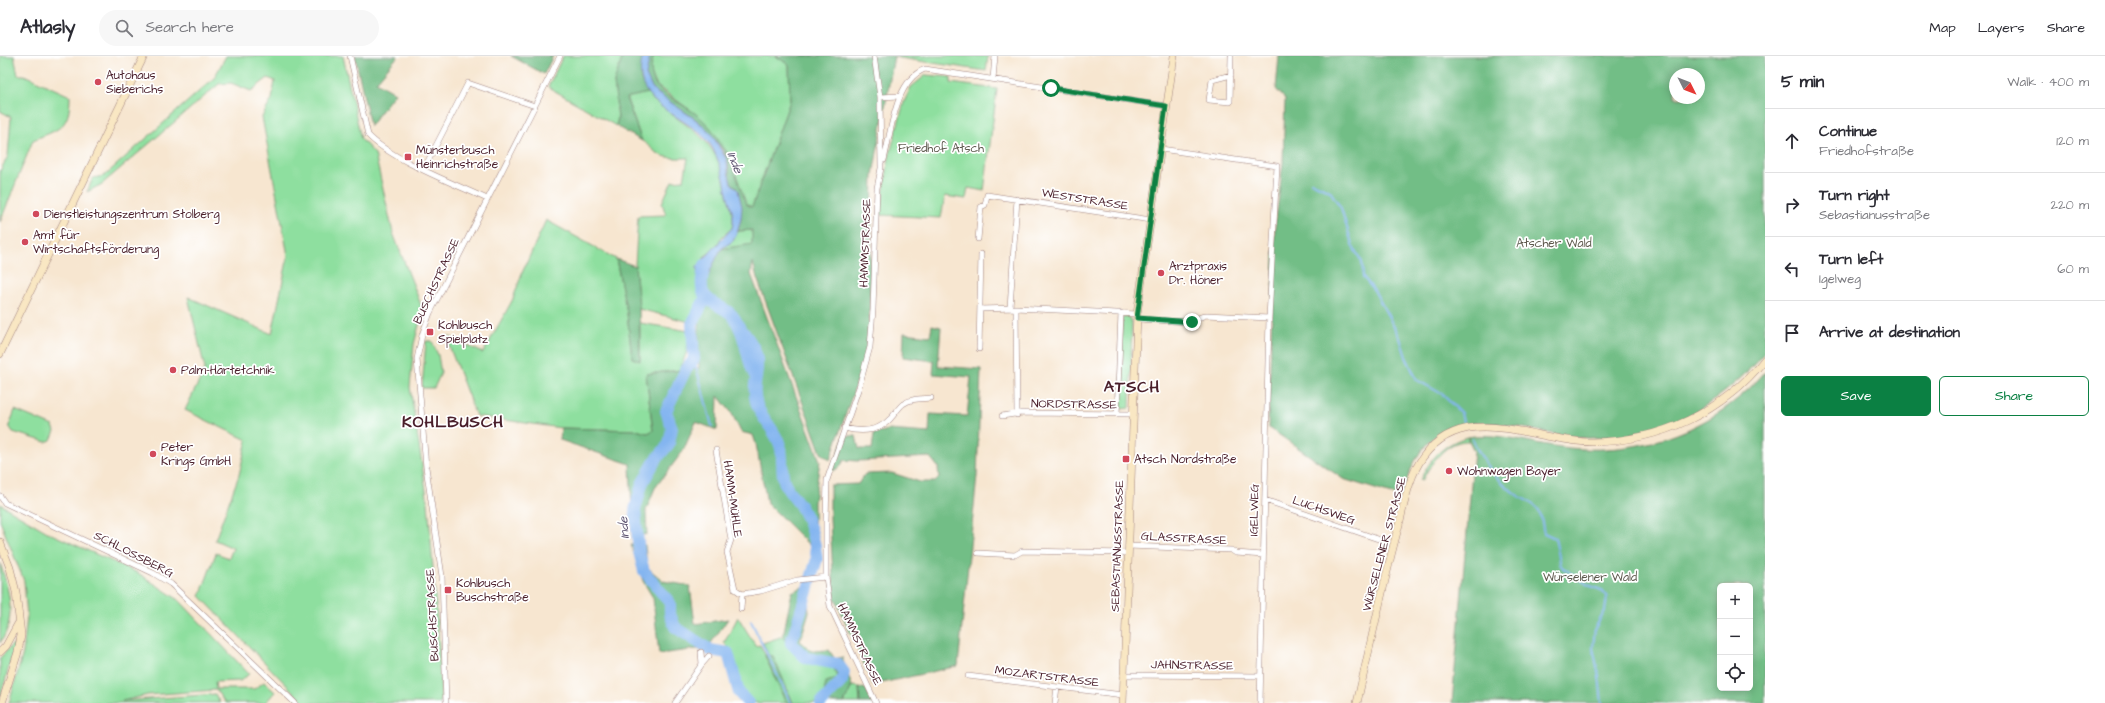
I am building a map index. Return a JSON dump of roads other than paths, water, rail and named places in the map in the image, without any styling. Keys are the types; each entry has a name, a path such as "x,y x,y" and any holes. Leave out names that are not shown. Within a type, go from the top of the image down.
{"main road":[{"path":"0,354 144,56"},
{"name":"SEBASTIANUSSTRASSE","path":"1122,703 1132,414 1137,316 1174,56"},
{"name":"WÜRSELENER STRASSE","path":"1357,703 1405,502 1417,468 1434,444 1454,432 1475,427 1502,428 1554,438 1592,442 1628,440 1652,434 1677,426 1716,405 1740,387 1765,359"},
{"path":"0,542 10,568 16,592 18,624 21,635 18,652 2,703"},
{"path":"0,652 9,641 18,624"}],"street":[{"path":"350,56 368,135 380,146 487,199"},
{"name":"BUSCHSTRASSE","path":"446,703 442,576 426,466 417,360 422,335 430,313 560,56"},
{"name":"HAMMSTRASSE","path":"874,56 880,97 882,168 877,188 873,310 870,347 859,387 827,480 826,577 830,606 876,703"},
{"path":"993,79 995,56"},
{"path":"1231,56 1231,75 1230,102 1209,100 1212,80 1231,75"},
{"path":"882,168 900,96 915,72 925,69 1166,106"},
{"path":"424,169 468,83 535,106"},
{"path":"880,97 900,96"},
{"name":"IGELWEG","path":"1161,149 1277,166 1269,318 1260,703"},
{"name":"WESTSTRASSE","path":"978,239 981,207 985,204 986,195 1151,220"},
{"path":"1010,308 1017,199"},
{"path":"978,349 981,254"},
{"path":"980,309 1016,308 1121,313 1188,322 1206,315 1269,318"},
{"name":"NORDSTRASSE","path":"1016,308 1017,415"},
{"path":"1117,414 1121,313"},
{"path":"844,428 857,431 871,430 883,425 903,404 913,399 931,398"},
{"name":"NORDSTRASSE","path":"1002,416 1017,415 1021,413 1132,414"},
{"name":"HAMM-MÜHLE","path":"716,450 731,540 727,552 734,589 742,594"},
{"name":"SCHLOSSBERG","path":"0,496 5,503 153,573 171,584 294,703"},
{"name":"LUCHSWEG","path":"1265,500 1378,539"},
{"name":"GLASSTRASSE","path":"978,553 1016,555 1022,551 1127,549 1230,550 1236,553 1263,555"},
{"path":"741,609 742,594 806,578 826,577"},
{"path":"701,652 702,664"},
{"path":"675,703 709,656"},
{"name":"JAHNSTRASSE","path":"1123,675 1260,676"},
{"name":"MOZARTSTRASSE","path":"968,676 1123,695"},
{"path":"1055,703 1057,686"}],"water":[{"path":"643,56 650,56 646,75 651,86 657,93 695,119 711,133 727,160 731,183 738,190 742,207 741,219 737,233 733,241 721,249 706,279 698,282 697,267 732,228 733,218 724,179 713,149 704,137 665,109 653,99 645,88 641,74"}],"waterway":[{"path":"1311,182 1330,191 1341,208 1353,247 1362,262 1363,277 1374,290 1400,338 1406,357 1417,380 1442,394 1461,413 1463,422"},
{"name":"Inde","path":"705,265 702,282 703,292 708,299 729,312 741,330 752,370 756,378 755,399 780,445 785,484 801,507 813,539 817,559 791,643 806,658 838,664 844,672 842,681 821,703"},
{"name":"Inde","path":"706,297 692,324 694,359 685,371 666,411 672,428 669,444 655,461 642,484 635,510 639,552 644,571 670,603 670,614 675,627 710,650 728,653 739,693 748,703"},
{"name":"Inde","path":"744,333 752,344 756,354 756,378"},
{"path":"694,359 712,426"},
{"path":"1472,439 1481,455 1497,477 1517,495 1538,509 1544,533 1555,538 1561,566 1588,585 1601,590 1607,597 1605,611 1595,628 1593,648 1599,676 1602,703"},
{"path":"751,621 791,703"}],"place":[{"name":"Autohaus Sieberichs","path":"98,82"},
{"name":"Münsterbusch Heinrichstraße","path":"408,157"},
{"name":"Dienstleistungszentrum Stolberg","path":"36,214"},
{"name":"Amt für Wirtschaftsförderung","path":"25,242"},
{"name":"Arztpraxis Dr. Höner","path":"1161,273"},
{"name":"Kohlbusch Spielplatz","path":"430,332"},
{"name":"Palm-Härtetchnik","path":"173,370"},
{"name":"Peter Krings GmbH","path":"153,454"},
{"name":"Atsch Nordstraße","path":"1126,459"},
{"name":"Wohnwagen Bayer","path":"1449,471"},
{"name":"Kohlbusch Buschstraße","path":"448,590"}],"district":[{"name":"ATSCH","path":"1132,386"},
{"name":"KOHLBUSCH","path":"453,421"}],"park label":[{"name":"Friedhof Atsch","path":"941,148"},
{"name":"Atscher Wald","path":"1554,243"},
{"name":"Würselener Wald","path":"1590,577"}]}
